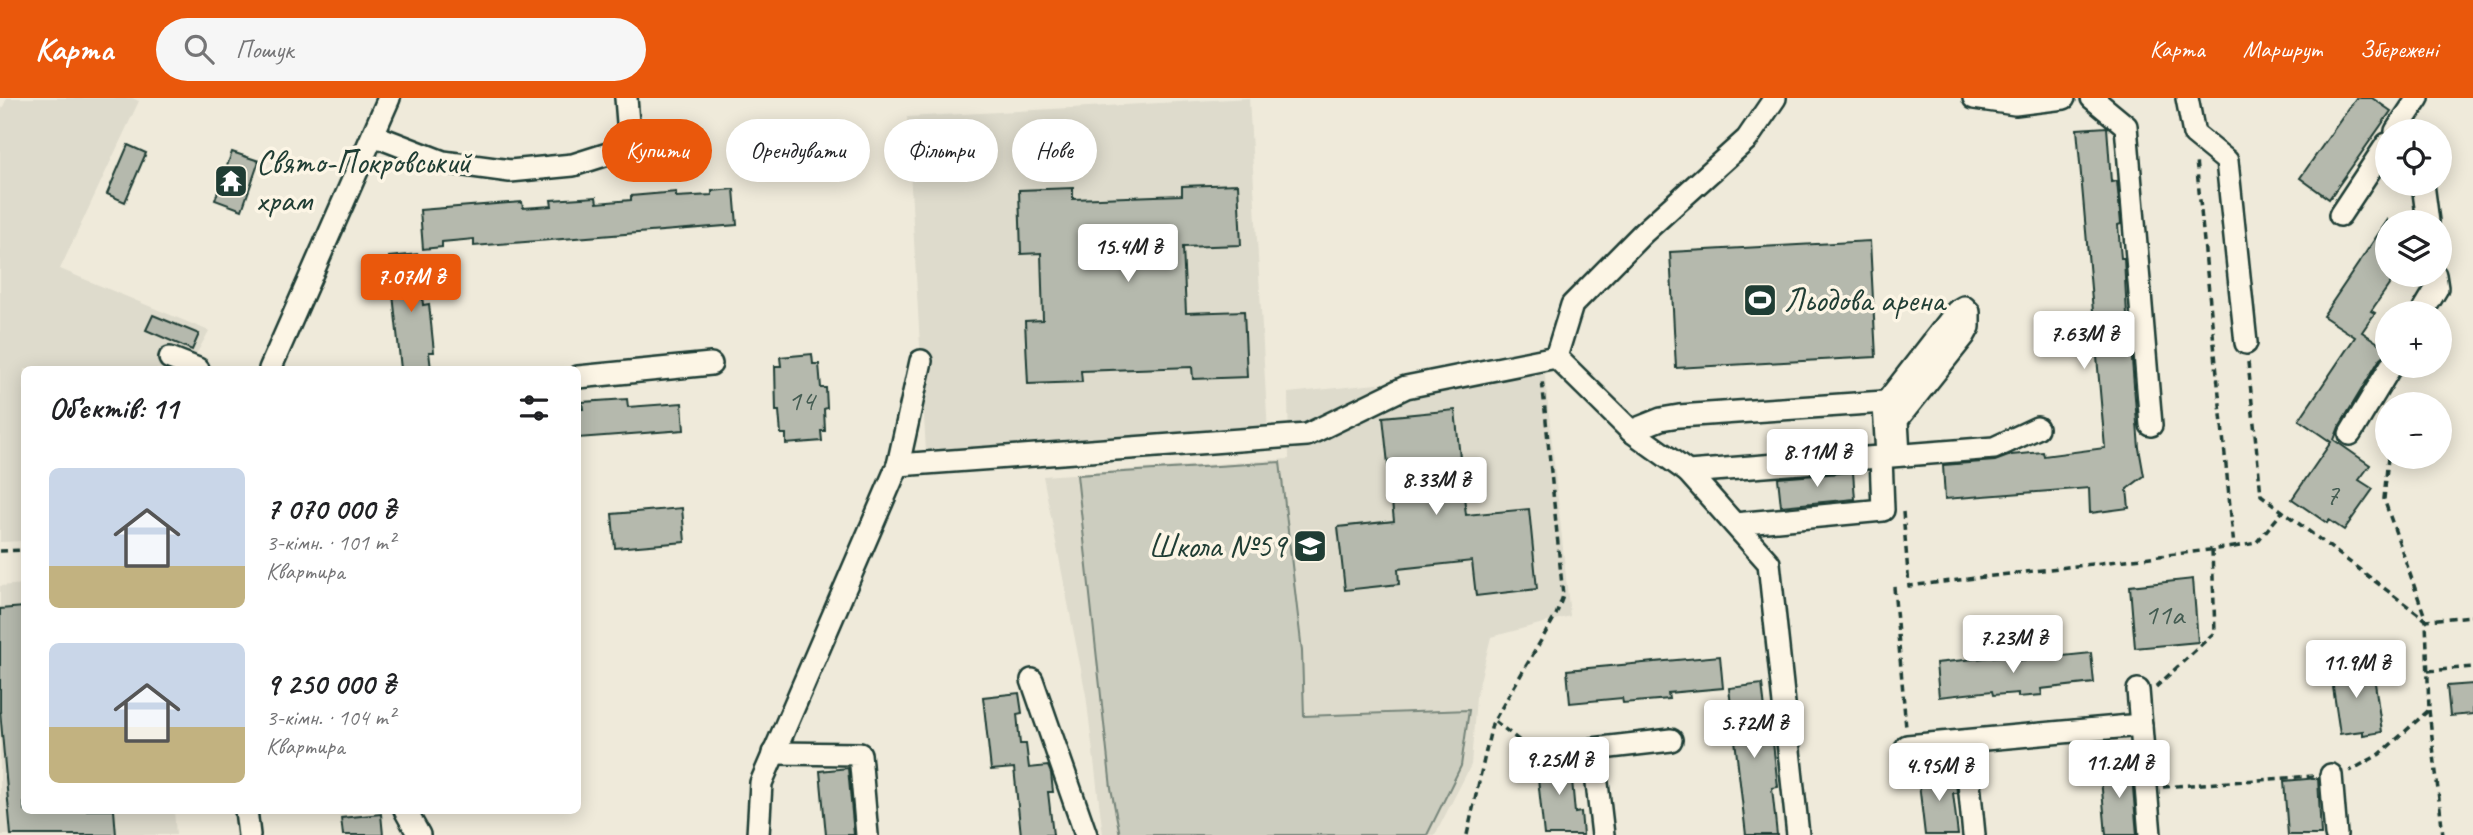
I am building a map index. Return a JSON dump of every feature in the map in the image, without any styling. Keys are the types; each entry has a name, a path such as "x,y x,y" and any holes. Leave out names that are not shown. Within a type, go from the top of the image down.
{"street":[{"path":"271,366 389,98"},
{"path":"373,135 443,162 510,171 573,164 630,147 626,98"},
{"path":"1556,357 1572,305 1643,233 1747,139 1775,98"},
{"path":"1974,98 2014,104 2064,98"},
{"path":"2091,98 2126,126 2151,425"},
{"path":"2188,98 2194,134 2227,161 2246,342"},
{"path":"2404,119 2415,102"},
{"path":"2340,215 2375,162"},
{"path":"1556,357 1631,431 1688,472 1769,563 1798,835"},
{"path":"898,464 1307,435 1406,387 1556,357"},
{"path":"170,358 190,366"},
{"path":"758,835 761,783 898,464 921,360"},
{"path":"581,377 711,364"},
{"path":"2350,434 2384,378"},
{"path":"1615,415 1899,397"},
{"path":"1631,431 1655,421 1679,416 1899,397"},
{"path":"1735,524 1883,510 1899,397"},
{"path":"1688,472 1994,448 2037,428"},
{"path":"1032,680 1086,835"},
{"path":"2138,697 2150,835"},
{"path":"1907,747 2141,725"},
{"path":"1603,835 1593,749 1671,740"},
{"path":"1965,741 1975,835"},
{"path":"773,753 860,754 867,835"},
{"path":"2331,775 2336,835"},
{"path":"246,814 249,835"},
{"path":"407,814 419,835"}],"path":[{"path":"2246,342 2261,495 2426,620 2473,616"},
{"path":"1467,835 1494,720 1556,615 1563,596 1542,378 1556,357"},
{"path":"2387,469 2384,499 2426,620 2429,710 2443,835"},
{"path":"1903,508 1909,586"},
{"path":"2234,547 2256,543 2283,511"},
{"path":"0,551 21,550"},
{"path":"2138,697 2215,632 2213,550"},
{"path":"1894,587 1907,747"},
{"path":"2428,671 2473,667"},
{"path":"2145,771 2157,787 2331,775 2339,777 2380,754 2429,710"},
{"path":"1494,720 1521,742 1593,749"}],"shaded area":[{"path":"7,98 132,98 139,101 60,269 209,331 190,366 21,366 21,541 0,542 0,113"},
{"path":"1249,98 1268,433 926,452 911,182 998,182 998,119 907,117"},
{"name":"Школа №59","path":"1544,367 1570,616 1491,637 1476,697 1471,765 1435,835 1103,835 1086,695 1043,476 1289,459 1288,393"},
{"path":"1280,462 1302,651 1304,716 1469,710 1461,766 1427,835 1120,835 1111,788 1077,475"},
{"path":"21,584 21,814 174,814 176,835 0,835 0,586"}],"building":[{"path":"2356,98 2372,98 2391,111 2385,119 2375,119 2375,134 2329,199 2300,178"},
{"path":"2107,127 2111,182 2117,181 2121,224 2118,225 2121,258 2124,258 2128,335 2144,476 2127,489 2129,508 2090,513 2089,488 1945,499 1943,465 1995,461 2011,455 2043,452 2044,456 2105,448 2077,129"},
{"path":"128,145 146,153 125,202 107,194"},
{"path":"232,152 259,161 242,210 215,200"},
{"path":"1238,184 1241,245 1183,247 1186,313 1244,311 1247,377 1193,379 1192,367 1081,371 1082,382 1028,384 1025,321 1043,320 1041,253 1021,254 1019,190 1073,188 1073,199 1182,195 1182,186"},
{"path":"734,189 737,225 474,246 474,239 442,242 442,247 423,249 420,210 522,202 523,208 552,206 551,200 596,197 597,203 631,200 631,196 676,192 676,197 712,195 712,191"},
{"path":"2375,239 2375,287 2388,287 2378,301 2375,301 2371,311 2375,313 2362,332 2375,341 2375,367 2334,440 2370,465 2359,480 2373,489 2344,530 2329,520 2327,523 2292,499 2331,442 2299,420 2355,337 2323,316"},
{"path":"1870,241 1876,357 1676,368 1670,252"},
{"path":"418,254 423,305 429,304 434,352 429,352 431,366 401,366 389,257"},
{"path":"153,315 199,334 192,350 146,330"},
{"path":"812,354 813,364 819,364 821,388 826,388 825,431 821,431 822,441 786,444 786,434 781,434 779,411 776,411 775,366 781,366 780,357"},
{"path":"627,399 628,407 682,403 684,430 581,438 582,402"},
{"path":"1455,410 1466,515 1529,509 1537,589 1476,596 1472,561 1398,569 1399,584 1345,590 1338,527 1394,521 1383,417"},
{"path":"1853,472 1855,499 1781,506 1778,478"},
{"path":"682,508 685,542 615,548 612,514"},
{"path":"2193,579 2198,642 2135,648 2130,586"},
{"path":"21,607 21,814 114,814 116,835 11,835 0,710 0,609"},
{"path":"2091,653 2094,683 2041,689 2042,695 1993,695 1992,691 1939,697 1936,663 2013,655 2014,661"},
{"path":"1720,656 1723,688 1668,693 1669,699 1623,703 1622,698 1570,703 1567,670"},
{"path":"2358,663 2359,671 2373,669 2382,732 2340,734 2330,667"},
{"path":"1762,684 1769,743 1773,743 1778,787 1772,788 1777,835 1746,835 1729,688"},
{"path":"2473,684 2473,714 2450,716 2447,686"},
{"path":"1019,693 1022,713 1017,714 1020,744 1026,744 1029,768 1048,766 1051,773 1053,792 1048,792 1053,835 1021,835 1014,768 991,770 983,697"},
{"path":"1574,756 1577,779 1572,780 1575,813 1581,812 1583,835 1544,835 1536,760"},
{"path":"2131,764 2137,835 2106,835 2100,767"},
{"path":"848,768 854,835 826,835 820,771"},
{"path":"1955,771 1957,793 1953,793 1958,835 1925,835 1918,775"},
{"path":"2318,778 2321,835 2288,835 2284,781"},
{"path":"381,814 383,835 343,835 341,818"}],"place":[{"name":"Свято-Покровський храм","path":"231,181"},
{"name":"Льодова арена","path":"1760,300"},
{"name":"Школа №59","path":"1310,546"}]}
